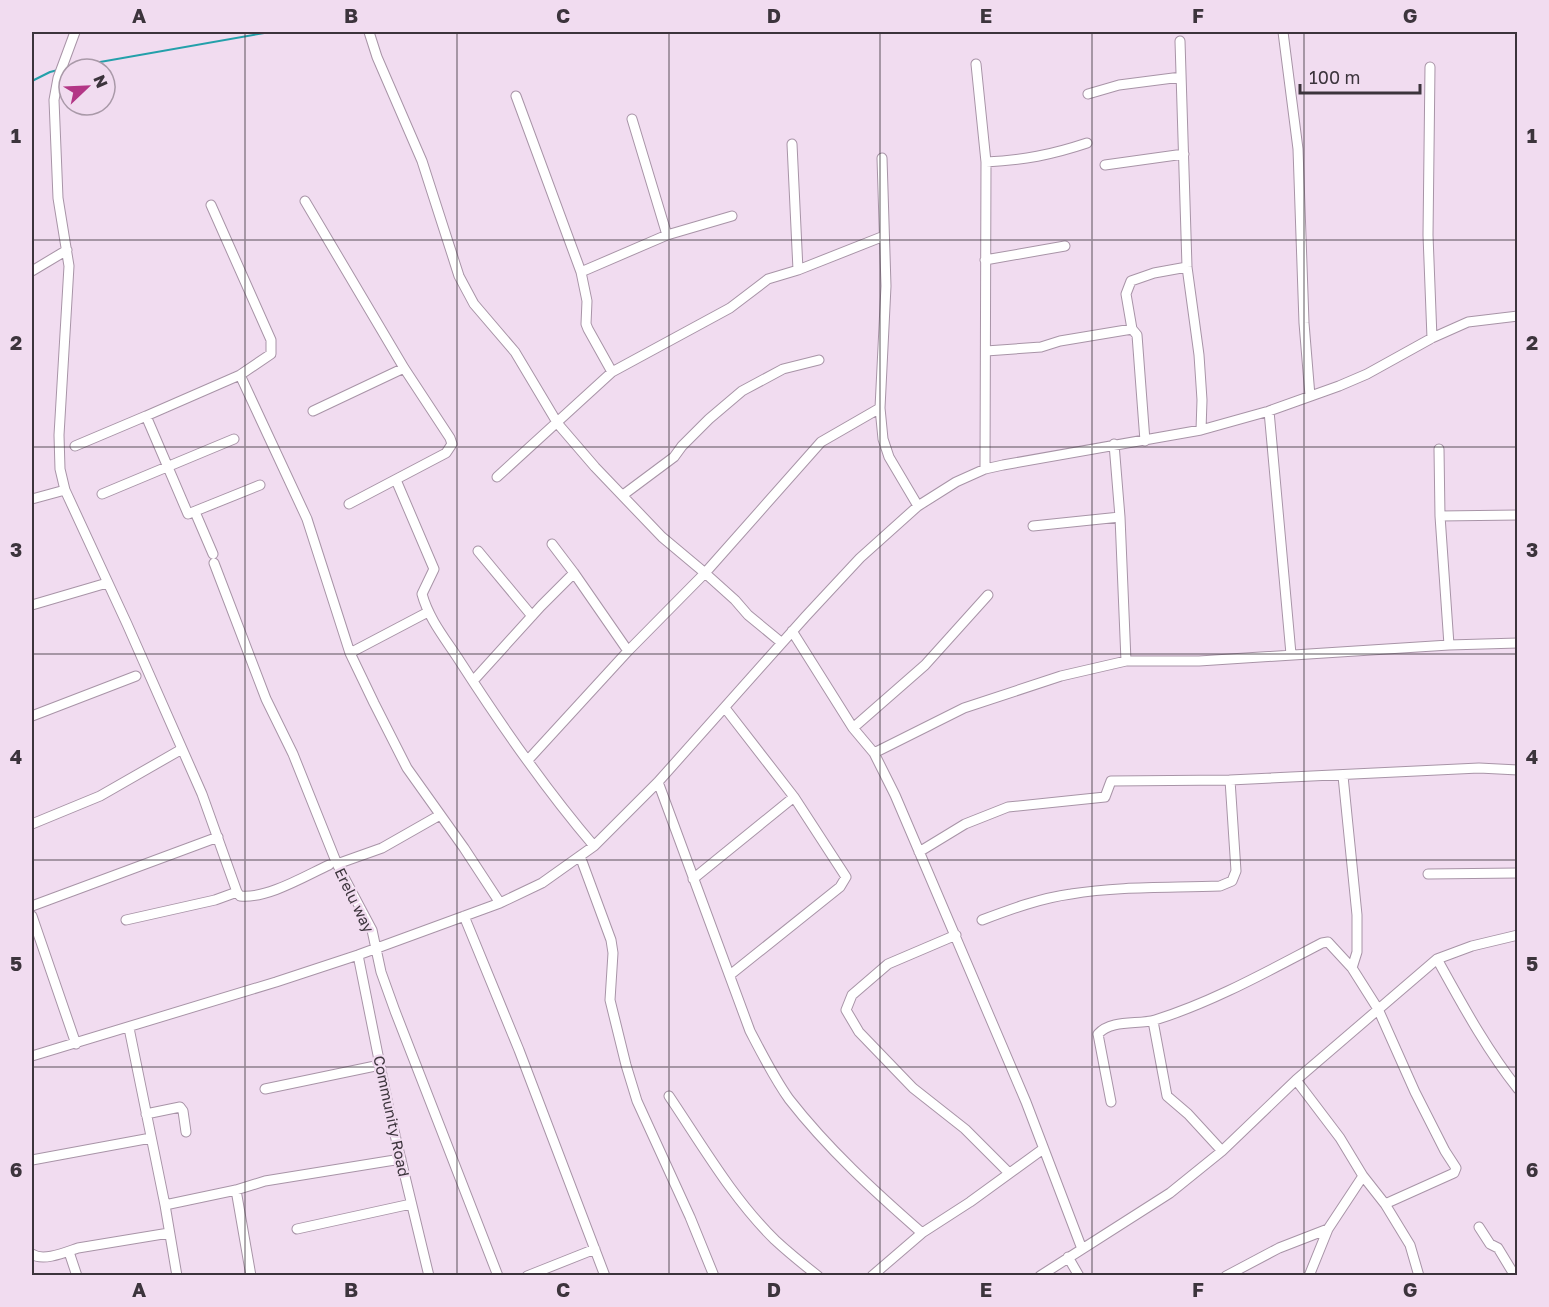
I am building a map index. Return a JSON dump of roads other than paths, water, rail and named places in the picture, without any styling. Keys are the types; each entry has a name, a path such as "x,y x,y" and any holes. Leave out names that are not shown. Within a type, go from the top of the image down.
{"street":[{"path":"75,32 55,92 58,198 67,250 69,286 59,435 60,469 65,490 182,749 218,837 237,892 240,897 262,894 382,848 440,815"},
{"path":"369,32 377,57 422,161 459,276 474,304 519,359 558,424 662,537 782,643"},
{"path":"1282,32 1298,149 1304,323 1310,396"},
{"path":"1180,41 1187,267 1202,400 1201,430"},
{"path":"976,64 986,162 985,469"},
{"path":"1430,68 1428,235 1431,338"},
{"path":"1088,94 1119,84 1181,77"},
{"path":"516,96 581,272 587,301 586,324 612,372"},
{"path":"632,119 667,235"},
{"path":"986,162 1022,160 1054,154 1087,143"},
{"path":"792,144 798,270"},
{"path":"1105,165 1184,154"},
{"path":"882,158 886,286 880,408 883,439 889,457 918,506"},
{"path":"305,201 452,444 446,453 349,504"},
{"path":"75,446 240,375 271,354 271,340 211,205"},
{"path":"581,272 667,235 732,216"},
{"path":"497,477 558,424 612,372 730,308 768,279 798,270 884,236"},
{"path":"985,260 1065,246"},
{"path":"32,271 67,250"},
{"path":"1145,441 1137,335 1132,329 1126,294 1131,281 1154,273 1187,267"},
{"path":"32,1056 129,1028 357,955 500,903 542,883 594,846 658,782 860,558 918,506 956,482 985,469 1201,430 1269,411 1367,374 1431,338 1468,322 1518,316"},
{"path":"986,351 1041,347 1072,339 1132,329"},
{"path":"623,495 674,457 709,419 742,391 783,369 819,360"},
{"path":"313,411 404,368"},
{"path":"240,375 307,519 350,653 407,768 500,903"},
{"path":"528,760 628,651 705,573 821,442 880,408"},
{"path":"1269,411 1291,654"},
{"path":"146,416 167,467"},
{"path":"102,494 234,439"},
{"path":"1114,444 1120,517 1126,662"},
{"path":"1439,449 1440,516 1449,645"},
{"name":"Erelu way","path":"167,467 186,511 188,514 195,512 259,682 289,745 333,865 372,930 381,972 395,1011 498,1275"},
{"path":"396,480 434,569 422,594 428,612 564,811 594,846"},
{"path":"195,512 260,485"},
{"path":"32,499 65,490"},
{"path":"1440,516 1518,515"},
{"path":"1032,526 1120,517"},
{"path":"552,544 628,651"},
{"path":"478,551 532,616"},
{"path":"473,681 574,573"},
{"path":"32,605 107,583"},
{"path":"853,728 926,665 988,595"},
{"path":"350,653 428,612"},
{"path":"792,631 853,728 874,753 895,795 1026,1102 1082,1249"},
{"path":"874,753 964,708 1061,676 1126,662 1199,661 1449,645 1518,643"},
{"path":"32,716 136,676"},
{"path":"725,708 794,797 842,869 846,879 840,887 730,975"},
{"path":"32,824 100,796 182,749"},
{"path":"919,852 965,824 1008,807 1104,797 1111,781 1230,780 1479,768 1518,770"},
{"path":"1343,776 1357,915 1357,952 1352,968"},
{"path":"982,920 1009,909 1070,894 1220,886 1232,881 1236,871 1230,780"},
{"path":"658,782 750,1031 768,1065 788,1097 821,1138 866,1184 922,1233"},
{"path":"693,879 794,797"},
{"path":"32,906 218,837"},
{"path":"580,856 611,940 613,953 610,1000 637,1101 714,1275"},
{"path":"1428,874 1518,873"},
{"path":"126,920 215,900 237,892"},
{"path":"32,916 76,1044"},
{"path":"464,916 519,1050 604,1275"},
{"path":"956,935 888,964 852,994 846,1010 859,1032 905,1080 965,1129 1009,1173"},
{"path":"1040,1275 1155,1203 1222,1151 1296,1080 1437,959 1472,946 1518,935"},
{"path":"1111,1102 1098,1034 1102,1029 1127,1023 1153,1021 1226,992 1328,942 1352,968 1378,1009 1414,1092 1437,1133 1444,1151 1456,1168 1454,1173 1385,1204"},
{"name":"Community Road","path":"357,955 411,1204 429,1275"},
{"path":"1437,959 1495,1059 1518,1089"},
{"path":"1153,1021 1167,1096 1188,1114 1222,1151"},
{"path":"129,1028 177,1275"},
{"path":"265,1089 380,1065"},
{"path":"1296,1080 1340,1138 1363,1176 1385,1204 1410,1245 1419,1275"},
{"path":"669,1096 724,1179 758,1221 776,1241 818,1275"},
{"path":"146,1114 180,1107 183,1111 186,1132"},
{"path":"32,1160 151,1138"},
{"path":"872,1275 922,1233 970,1202 1043,1149"},
{"path":"165,1205 236,1190 265,1181 402,1159"},
{"path":"1309,1275 1328,1229 1363,1176"},
{"path":"236,1190 251,1275"},
{"path":"297,1229 411,1204"},
{"path":"1479,1227 1490,1245 1498,1248 1515,1275"},
{"path":"1226,1275 1238,1273 1279,1248 1328,1229"},
{"path":"32,1254 40,1257 69,1252 78,1248 169,1233"},
{"path":"527,1275 595,1249"},
{"path":"69,1252 77,1275"},
{"path":"1068,1257 1079,1275"}],"waterway":[{"path":"117,59 270,32"},
{"path":"32,81 57,70"}]}
